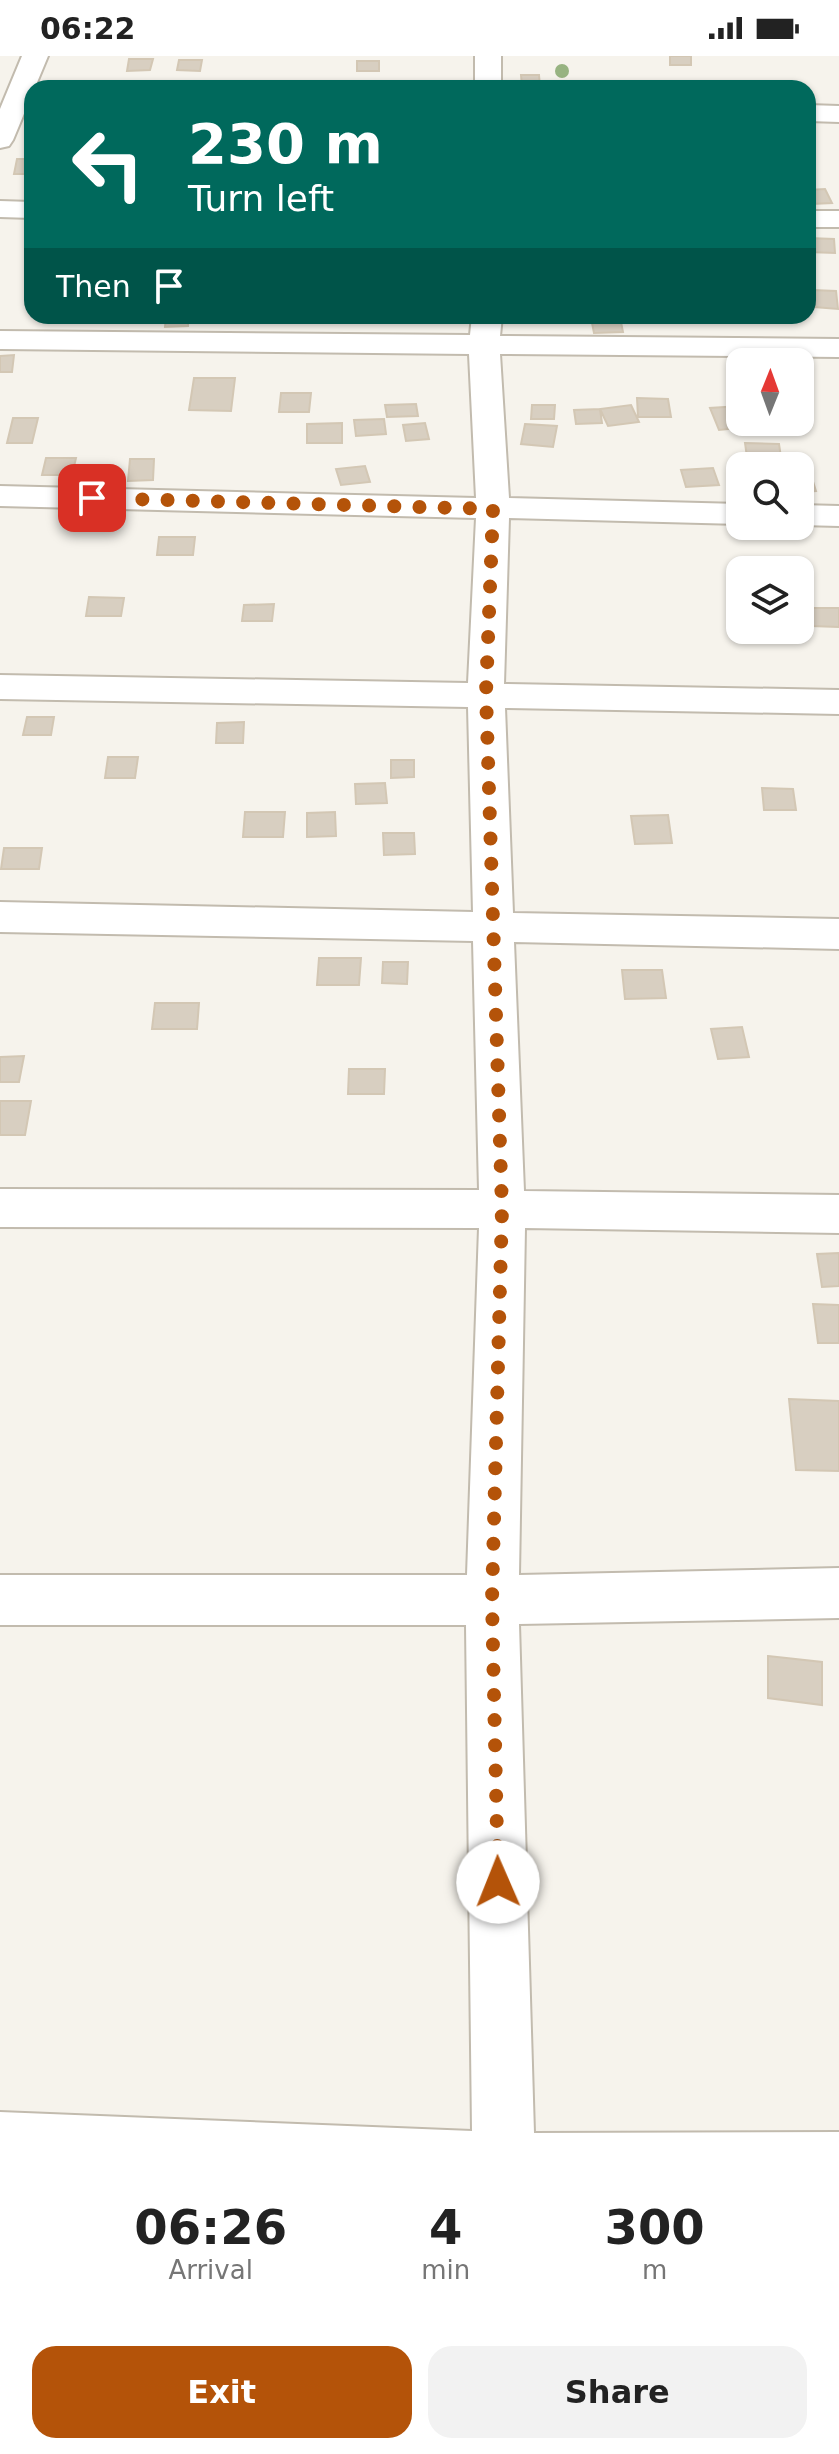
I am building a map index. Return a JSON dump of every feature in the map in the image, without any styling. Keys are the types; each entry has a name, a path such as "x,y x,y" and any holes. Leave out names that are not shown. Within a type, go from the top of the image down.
{"street":[{"path":"26,80 35,56"},
{"path":"488,56 488,80"},
{"path":"0,140 24,85"},
{"path":"816,113 839,114"},
{"path":"0,209 24,210"},
{"path":"816,219 839,219"},
{"path":"0,340 485,330 839,348"},
{"path":"485,330 493,509 486,693 496,929 502,1209 492,1600 504,2169"},
{"path":"0,496 726,514"},
{"path":"814,515 839,516"},
{"path":"0,687 486,693 839,702"},
{"path":"0,917 839,934"},
{"path":"0,1208 502,1209 839,1214"},
{"path":"0,1600 492,1600 839,1593"},
{"path":"0,2143 504,2169 839,2163"}],"building":[{"path":"670,56 691,56 691,65 670,65"},
{"path":"129,59 153,59 150,70 127,71"},
{"path":"179,60 202,60 200,71 177,70"},
{"path":"357,61 379,61 379,71 357,71"},
{"path":"521,75 539,75 539,80 521,80"},
{"path":"17,159 24,159 24,174 14,174"},
{"path":"825,189 832,203 816,204 816,190"},
{"path":"816,238 834,239 835,253 816,252"},
{"path":"816,290 836,291 838,309 816,307"},
{"path":"165,324 188,324 188,326 165,327"},
{"path":"592,324 621,324 623,332 594,333"},
{"path":"14,355 12,372 0,372 0,356"},
{"path":"194,378 235,378 231,411 189,410"},
{"path":"281,393 311,393 309,412 279,412"},
{"path":"637,398 668,399 671,417 638,417"},
{"path":"416,404 418,416 387,417 385,405"},
{"path":"532,405 555,405 554,419 531,419"},
{"path":"631,405 639,422 608,426 600,409"},
{"path":"726,407 726,429 719,430 710,408"},
{"path":"600,409 602,423 576,424 574,410"},
{"path":"13,418 38,418 32,443 7,443"},
{"path":"384,419 386,434 356,436 354,420"},
{"path":"342,423 342,443 307,443 307,424"},
{"path":"425,423 429,439 406,441 403,425"},
{"path":"525,424 557,426 553,447 521,444"},
{"path":"745,443 779,444 780,452 746,452"},
{"path":"46,458 76,458 72,475 42,475"},
{"path":"130,459 154,459 153,480 128,481"},
{"path":"365,466 370,482 341,485 336,469"},
{"path":"713,468 719,485 686,487 681,470"},
{"path":"159,537 195,537 193,555 157,555"},
{"path":"89,597 124,598 121,616 86,616"},
{"path":"274,604 272,621 242,621 244,605"},
{"path":"814,608 839,608 839,627 814,626"},
{"path":"27,717 54,717 51,735 23,735"},
{"path":"244,722 243,743 216,743 217,723"},
{"path":"108,757 138,757 135,778 105,778"},
{"path":"391,760 414,760 414,777 391,778"},
{"path":"385,783 387,803 356,804 355,784"},
{"path":"762,788 793,789 796,810 764,810"},
{"path":"245,812 285,812 283,837 243,837"},
{"path":"335,812 336,836 307,837 307,813"},
{"path":"668,815 672,843 635,844 631,816"},
{"path":"383,833 414,833 415,854 384,855"},
{"path":"4,848 42,848 39,869 1,869"},
{"path":"319,958 361,958 359,985 317,985"},
{"path":"383,962 408,962 407,984 382,983"},
{"path":"622,970 662,970 666,998 625,999"},
{"path":"155,1003 199,1003 197,1029 152,1029"},
{"path":"742,1027 749,1057 718,1059 711,1029"},
{"path":"24,1056 19,1082 0,1082 0,1057"},
{"path":"349,1069 385,1069 384,1094 348,1094"},
{"path":"0,1101 31,1101 25,1135 0,1135"},
{"path":"839,1253 839,1286 822,1287 817,1254"},
{"path":"813,1304 839,1305 839,1343 818,1343"},
{"path":"789,1399 839,1401 839,1471 796,1470"},
{"path":"768,1656 822,1662 822,1705 768,1698"}],"route":[{"path":"92,498 493,509 486,693 496,929 502,1209 492,1600 498,1882"}]}
